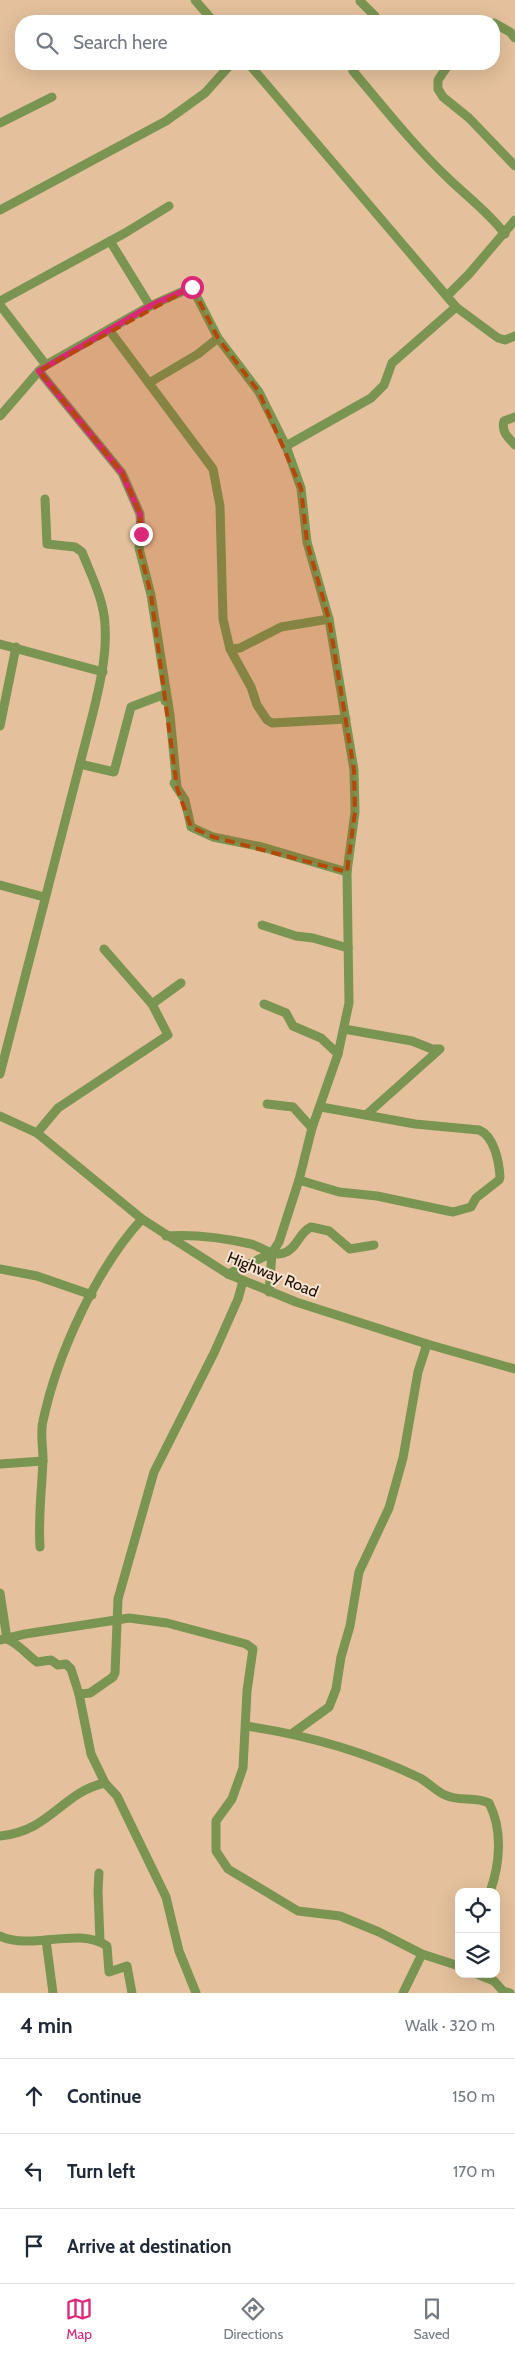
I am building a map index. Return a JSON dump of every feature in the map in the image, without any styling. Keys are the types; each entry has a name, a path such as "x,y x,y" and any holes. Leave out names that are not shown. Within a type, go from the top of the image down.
{"street":[{"path":"195,0 208,15"},
{"path":"360,1 373,15"},
{"path":"500,26 510,32 515,38"},
{"path":"0,210 166,121 205,93 225,70"},
{"path":"254,70 456,307 498,338 504,340 515,336"},
{"path":"353,70 394,119 450,180 490,214 505,234"},
{"path":"444,70 438,80 438,89 443,97 469,118 515,166"},
{"path":"0,122 52,97"},
{"path":"169,206 0,303 42,368 122,473 140,514 141,534 138,548 151,595 170,715 178,788"},
{"path":"447,296 505,234 515,220"},
{"path":"110,241 150,306"},
{"path":"0,416 42,368 110,331 150,306 192,287 218,338 259,392 286,446 301,488 307,542 329,619 354,770 355,812 347,872 349,1003 338,1054 321,1107 312,1128 299,1180 279,1242 272,1253 269,1292"},
{"path":"286,446 371,398 384,385 392,363 456,307"},
{"path":"110,331 214,469 220,506 223,619 230,649 251,687 257,705 267,720 272,723 346,719"},
{"path":"149,383 198,354 218,338"},
{"path":"515,418 504,421 502,427 505,434 515,445"},
{"path":"0,1074 103,672 105,625 98,594 82,552 75,547 47,544 45,499"},
{"path":"230,649 240,648 281,627 329,619"},
{"path":"0,644 103,672"},
{"path":"0,726 16,647"},
{"path":"80,764 114,772 131,707 164,694 174,782 185,800 191,827 202,833 262,847 347,872"},
{"path":"0,885 44,897"},
{"path":"262,925 296,936 313,938 348,948"},
{"path":"37,1132 58,1108 166,1037 168,1032 152,1004 104,950"},
{"path":"152,1004 182,983"},
{"path":"264,1004 286,1013 293,1026 321,1038 338,1054"},
{"path":"344,1029 412,1041 432,1049 440,1049 366,1115"},
{"path":"267,1104 293,1107 312,1128"},
{"path":"299,1180 339,1192 377,1196 453,1212 471,1206 476,1198 499,1180 500,1173 488,1134 479,1130 415,1124 321,1107"},
{"name":"Highway Road","path":"0,1116 37,1132 142,1219 228,1274 269,1292 427,1344 515,1368"},
{"path":"40,1547 38,1507 42,1461 42,1423 56,1374 72,1334 103,1270 142,1219"},
{"path":"166,1236 188,1235 243,1243 272,1253 281,1254 288,1251 305,1231 311,1227 329,1232 350,1249 374,1245"},
{"path":"228,1274 272,1253"},
{"path":"0,1269 36,1276 92,1295"},
{"path":"79,1694 90,1693 115,1673 117,1619 121,1585 154,1472 214,1353 238,1300 243,1281"},
{"path":"293,1733 329,1707 336,1689 341,1657 350,1626 359,1572 389,1508 403,1458 418,1372 427,1344"},
{"path":"0,1464 42,1461"},
{"path":"0,1593 4,1639"},
{"path":"4,1639 108,1623 117,1619 128,1618 167,1622 246,1644 253,1650 254,1658 247,1691 243,1768 232,1799 216,1821 216,1851 228,1869 298,1911 340,1916 379,1932 422,1954 455,1965"},
{"path":"4,1639 19,1644 37,1662 51,1660 58,1665 66,1664 70,1669 79,1694 91,1754 105,1783 117,1796 166,1897 179,1951 196,1993"},
{"path":"246,1726 293,1733 348,1748 421,1779 447,1796 477,1798 490,1803 497,1824 499,1854 497,1873 491,1888"},
{"path":"0,1836 28,1830 46,1820 84,1788 105,1783"},
{"path":"99,1873 100,1941"},
{"path":"0,1936 19,1941 64,1938 100,1941 107,1946 109,1972 127,1966 132,1993"},
{"path":"46,1940 53,1993"},
{"path":"403,1993 422,1954"},
{"path":"487,1978 494,1981 503,1991 510,1993"}],"highlighted area":[{"path":"192,287 218,338 259,392 301,488 307,542 329,619 354,770 355,812 347,872 213,837 191,827 177,788 151,595 139,548 140,514 122,473 39,371"}],"route":[{"path":"141,534 140,514 122,473 39,371 46,365 110,331 150,306 192,287"}]}
